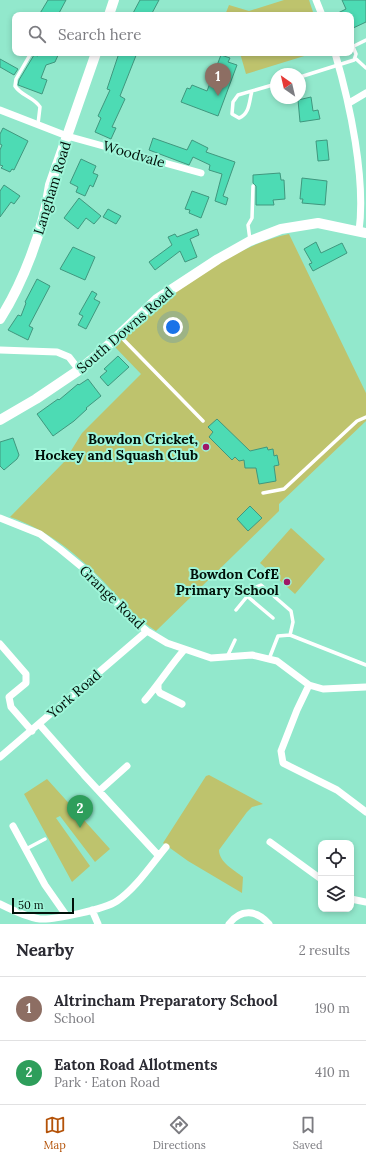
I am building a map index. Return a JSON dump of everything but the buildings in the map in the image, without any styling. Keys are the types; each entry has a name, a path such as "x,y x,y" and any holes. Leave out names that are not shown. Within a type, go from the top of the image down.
{"main road":[{"path":"110,12 114,0"},
{"name":"Langham Road","path":"0,319 26,268 48,199 50,185 95,56"},
{"name":"South Downs Road","path":"0,420 36,399 79,370 100,353 118,334 157,299 218,258 250,241 281,229 318,223 363,232"}],"street":[{"path":"316,0 321,12"},
{"path":"336,56 349,103 362,173 364,200 363,232"},
{"path":"349,103 366,93"},
{"name":"Woodvale","path":"0,110 67,136 201,173"},
{"path":"0,350 57,352 69,357 79,370"},
{"name":"Grange Road","path":"0,518 40,534 88,572 130,617 147,631 167,643 211,658 252,655 277,661 309,685 323,690 366,687"},
{"name":"York Road","path":"0,757 147,631"},
{"path":"0,644 26,674 26,683 9,697 11,708 32,731"},
{"path":"145,700 158,684 168,668 184,650"},
{"path":"158,684 158,690 160,693 182,704"},
{"path":"309,685 297,710 281,751 283,763 337,790 366,812"},
{"path":"39,724 99,792 158,855"},
{"path":"99,792 127,766"},
{"path":"13,826 45,885 66,915"},
{"path":"270,842 318,877"},
{"path":"0,904 13,911 40,918 66,915 105,907 123,895 166,847"},
{"path":"354,900 366,902"},
{"path":"92,910 98,924"},
{"path":"229,924 236,916 252,912 260,915 269,924"}],"lane":[{"path":"306,75 354,60 356,54 354,46 366,40"},
{"path":"30,56 16,79 14,86 21,93 35,101 40,107 38,124"},
{"path":"355,58 366,68"},
{"path":"252,91 247,111 244,116 239,118 235,117 232,114 234,102 238,95 270,86"},
{"path":"250,241 248,225 252,218 253,186"},
{"path":"118,334 203,421"},
{"path":"263,493 284,489 357,421 366,417"},
{"path":"236,610 254,588 261,585 269,590 291,611 293,622 290,635"},
{"path":"247,596 273,618"},
{"path":"269,659 278,636 290,635 366,665"},
{"path":"227,657 235,640"},
{"path":"26,849 45,839"}],"green space":[{"path":"284,0 309,0 313,12 226,12 229,5 249,11"},
{"path":"241,56 304,56 246,74"},
{"name":"Bowdon Cricket, Hockey and Squash Club","path":"289,234 366,393 366,421 279,504 279,511 156,631 135,615 84,562 73,553 37,529 10,517 64,462 82,433 141,374 114,346 151,312 195,278 242,251 265,241"},
{"path":"291,528 325,559 295,594 260,563"},
{"path":"209,775 263,804 252,807 247,812 219,850 221,858 224,862 243,877 242,893 188,861 163,843 206,776"},
{"path":"47,779 110,849 95,862 60,816 56,818 90,866 72,882 24,794"}],"place":[{"name":"Altrincham Preparatory School","path":"218,96"},
{"name":"Bowdon Cricket, Hockey and Squash Club","path":"206,447"},
{"name":"Bowdon CofE Primary School","path":"287,582"},
{"name":"Eaton Road Allotments","path":"80,828"}]}
